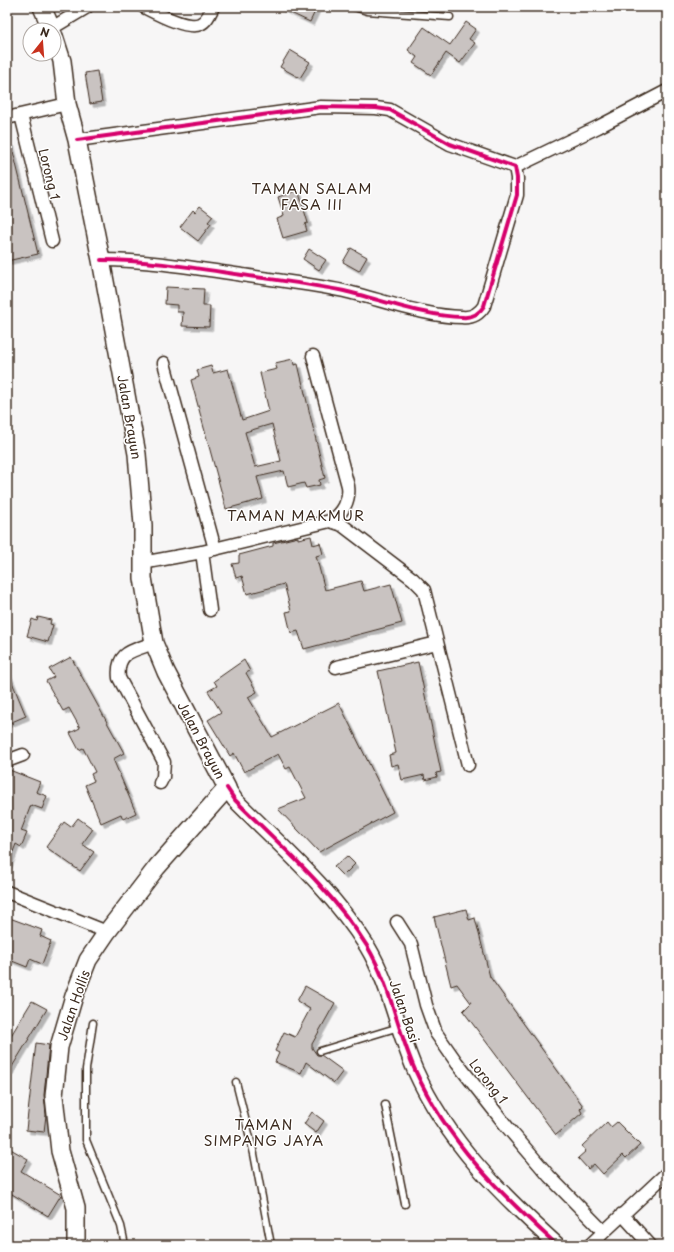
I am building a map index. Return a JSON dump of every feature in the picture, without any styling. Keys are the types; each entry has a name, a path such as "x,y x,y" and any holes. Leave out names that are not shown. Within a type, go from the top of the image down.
{"main road":[{"name":"Jalan Brayun","path":"42,7 49,22"},
{"name":"Jalan Brayun","path":"62,61 67,104 77,140 137,454 143,525 142,563 146,599 154,643 166,672 226,788"},
{"name":"Jalan Hollis","path":"76,1245 76,1208 60,1151 54,1096 59,1047 74,996 88,960 107,932 157,867 226,788"}],"street":[{"path":"62,25 87,7"},
{"path":"144,7 174,21 194,26 200,24 208,18 213,7"},
{"path":"77,140 321,107 376,108 390,110 450,144 483,157 515,167 598,127 667,91"},
{"path":"7,118 67,104"},
{"name":"Lorong 1","path":"21,115 52,241"},
{"path":"101,260 123,260 167,264 291,282 342,291 441,315 462,318 473,316 479,313 484,306 517,195 517,178 515,167"},
{"path":"142,563 215,549 330,520 339,514 347,501 349,494 313,356"},
{"path":"164,363 215,549"},
{"path":"330,520 342,525 419,584 426,598 468,765"},
{"path":"202,552 210,610"},
{"path":"154,643 124,655 119,663 118,671 119,678 164,762 163,777 160,783"},
{"path":"336,667 437,643"},
{"path":"7,761 23,755"},
{"name":"Jalan Basi","path":"226,788 235,800 334,900 356,930 381,971 399,1027 416,1070 427,1093 452,1134 476,1166 510,1202 557,1245"},
{"path":"7,892 107,932"},
{"name":"Lorong 1","path":"397,922 410,944 426,1005 436,1033 508,1128 549,1176 603,1231"},
{"path":"590,1245 603,1231 667,1173"},
{"path":"622,1214 650,1245"}],"lane":[{"path":"354,7 367,11 450,17"},
{"path":"93,1023 86,1069 86,1140 121,1226 124,1240"},
{"path":"320,1051 399,1027"},
{"path":"236,1082 254,1154 271,1245"},
{"path":"385,1105 406,1204"}],"building":[{"path":"278,7 317,7 310,22"},
{"path":"466,22 476,29 469,39 475,43 460,63 446,53 431,75 413,63 417,57 408,50 424,27 450,45"},
{"path":"290,50 310,62 300,78 280,67"},
{"path":"97,71 102,102 90,104 85,73"},
{"path":"11,143 38,254 7,261 7,144"},
{"path":"298,190 308,223 305,224 307,231 283,238 277,219 284,216 278,197"},
{"path":"200,206 213,216 208,222 211,224 198,241 180,227 193,210 195,212"},
{"path":"351,248 367,257 359,271 343,262"},
{"path":"309,249 326,260 319,270 303,259"},
{"path":"166,287 204,289 203,306 210,306 209,327 182,326 183,312 177,312 177,305 165,304"},
{"path":"293,359 294,365 298,364 325,478 319,480 320,485 306,488 304,483 288,487 284,471 257,477 263,499 226,509 191,380 199,377 197,370 211,366 213,373 228,369 242,420 269,411 260,373 277,369 275,363","holes":["272,424 281,461 255,467 245,432"]},
{"path":"311,536 313,545 320,543 323,554 316,556 325,590 361,581 364,591 391,584 402,623 304,649 298,631 291,633 286,612 291,611 284,584 247,594 242,576 236,578 232,564 239,563 239,555 273,546 273,543 298,537 298,539"},
{"path":"38,617 51,620 50,624 53,625 48,642 27,636 32,619 37,621"},
{"path":"71,657 124,753 113,759 136,813 123,819 121,814 101,823 85,785 94,781 91,774 95,772 83,748 79,750 70,733 80,728 69,708 63,711 46,681 54,677 49,669"},
{"path":"244,660 250,671 246,673 257,692 248,697 272,737 339,703 393,812 319,852 278,809 306,798 290,767 286,769 278,754 244,772 234,753 230,756 208,720 221,712 208,691 217,686 214,681"},
{"path":"418,662 441,772 436,773 437,777 425,780 424,775 402,780 398,764 391,766 389,755 396,753 378,671"},
{"path":"7,670 26,716 7,724"},
{"path":"7,769 40,782 36,792 47,796 42,809 31,805 21,831 27,833 21,847 16,844 8,865"},
{"path":"78,818 93,829 82,844 94,852 80,871 46,847 64,822 71,827"},
{"path":"347,856 355,864 343,876 334,867"},
{"path":"466,909 469,920 475,918 490,977 583,1106 580,1109 582,1113 556,1135 463,1011 471,1003 457,984 451,986 434,917"},
{"path":"7,917 42,930 40,936 51,941 42,964 30,959 27,967 7,959"},
{"path":"305,986 335,1003 312,1044 312,1048 317,1055 321,1055 343,1071 334,1083 306,1062 301,1073 275,1062 279,1053 275,1051 284,1032 295,1037 310,1009 297,1001"},
{"path":"32,1001 47,1009 7,1075 7,1042"},
{"path":"36,1043 49,1045 44,1095 46,1115 44,1132 26,1130"},
{"path":"312,1112 324,1121 316,1133 304,1124"},
{"path":"607,1122 611,1127 617,1122 640,1145 626,1158 623,1155 603,1174 594,1164 588,1169 578,1158 586,1151 582,1146"},
{"path":"7,1147 28,1159 21,1171 61,1195 48,1216 7,1191"}],"cycle path":[{"path":"77,140 321,107 376,108 390,110 450,144 515,167 517,178 517,195 484,306 480,311 469,317 448,316 419,311 344,291 306,284 172,265 137,261 101,260"},
{"path":"227,788 235,800 322,887 353,926 367,946 382,976 415,1070 443,1121 459,1143 495,1186 557,1245"}],"district":[{"name":"TAMAN SALAM FASA III","path":"312,196"},
{"name":"TAMAN MAKMUR","path":"296,515"},
{"name":"TAMAN SIMPANG JAYA","path":"264,1132"}]}
